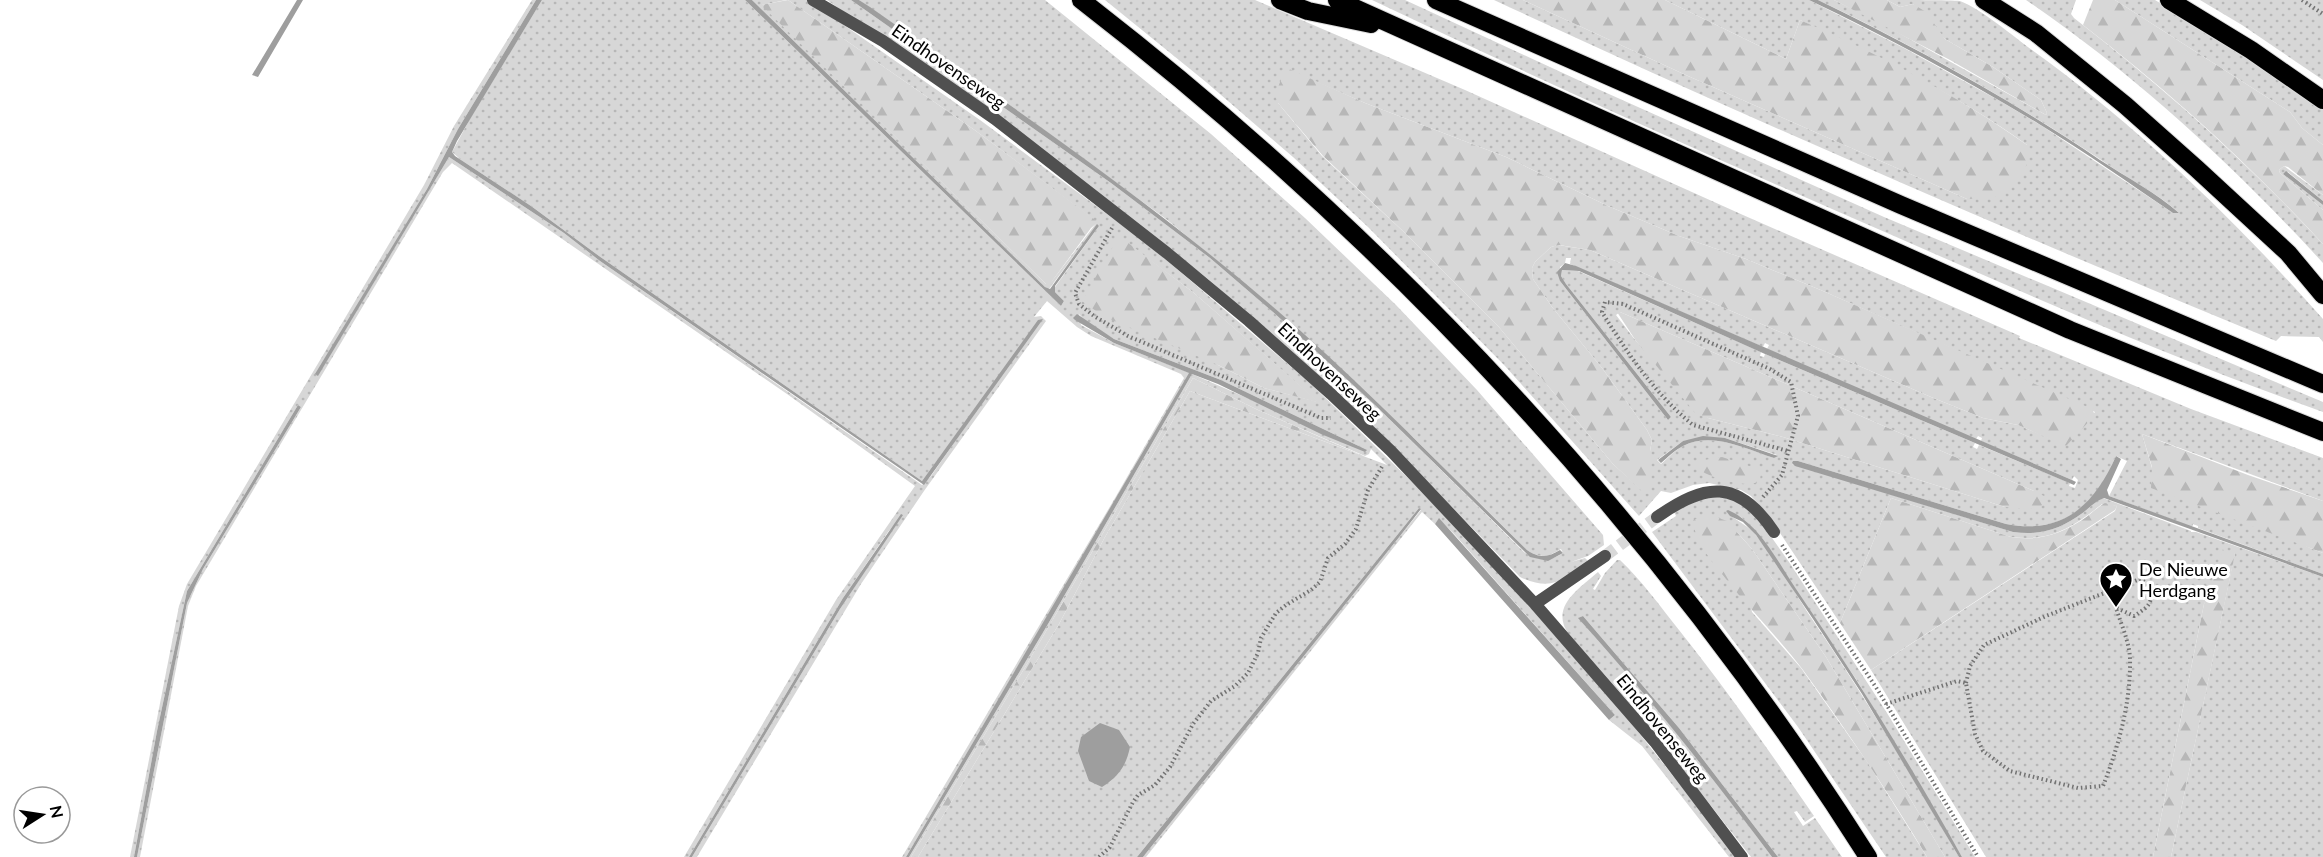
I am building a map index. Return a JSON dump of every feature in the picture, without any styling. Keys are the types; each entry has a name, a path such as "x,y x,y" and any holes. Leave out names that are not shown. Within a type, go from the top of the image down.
{"highway":[{"path":"1081,0 1153,56 1272,157 1370,248 1525,408 1632,532 1715,638 1834,803 1868,857"},
{"path":"1280,0 1324,15 1395,28"},
{"path":"1337,0 2070,330 2323,432"},
{"path":"1436,0 1891,201 2320,383"},
{"path":"1984,0 2036,33 2124,105 2288,253 2323,295"},
{"path":"2169,0 2252,50 2323,100"}],"street":[{"name":"Eindhovenseweg","path":"813,0 883,41 995,119 1249,321 1331,394 1391,451 1535,604 1656,742 1742,857"},
{"path":"1657,516 1680,500 1707,491 1735,494 1753,505 1773,532"},
{"path":"1535,604 1605,556"}],"path":[{"path":"2302,0 2323,14"},
{"path":"1119,216 1075,293 1080,304 1094,316 1128,336 1321,418 1353,417"},
{"path":"1753,505 1782,475 1798,416 1791,382 1770,369 1623,304 1605,302 1602,312 1634,361 1688,421 1693,425 1788,451"},
{"path":"1099,857 1110,847 1132,802 1138,795 1155,784 1170,767 1194,724 1211,701 1235,686 1248,673 1258,653 1261,638 1276,613 1320,582 1328,558 1345,544 1356,530 1368,490 1391,451"},
{"path":"1773,532 1886,704 1978,857"},
{"path":"2140,579 2149,585 2152,596 2149,606 2134,616 2116,608 2130,656 2128,686 2118,747 2103,786 2078,788 2010,771 1983,751 1975,735 1966,683 1970,666 1984,645 2046,616 2115,588 2140,579"},
{"path":"1886,704 1957,681 1966,683"}],"green space":[{"path":"532,0 536,0 458,129 427,189 316,375 449,157 564,233 600,261 922,485 931,476 1041,318 922,481 452,152 542,0 745,0 1061,306 1064,301 1055,292 1055,287 1099,226 1097,225 1049,289 1045,287 752,0 786,0 762,5 1046,284 1052,281 1097,222 976,131 788,0 808,0 980,120 1149,245 1310,383 1409,479 1506,580 1624,714 1737,857 1729,857 1642,746 1609,720 1615,715 1455,535 1439,519 1435,524 1422,512 1146,857 1143,857 1421,510 1419,508 1137,857 918,857 1059,624 1105,537 1190,391 1387,465 1371,449 1365,456 1258,410 1193,378 1027,664 909,857 1048,624 1192,374 1367,450 1221,380 1114,339 1086,322 1079,314 1081,325 1114,343 1190,373 906,857 902,857 1184,378 1181,374 1091,336 1047,301 1034,317 1041,316 1046,321 924,491 861,584 697,857 692,857 840,609 903,514 843,598 689,857 684,857 836,600 915,486 787,394 452,163 443,172 196,586 188,606 140,857 137,857 187,603 203,569 301,407 298,405 187,591 157,731 134,857 130,857 179,606 187,584 424,185 454,126","holes":["1119,237 1194,293 1318,402 1264,388 1218,365"]},
{"path":"788,0 976,131 1098,222 1091,228 1050,284 1046,284 761,5"},
{"path":"827,0 851,0 1111,183 1210,258 1273,312 1376,406 1524,552 1544,559 1563,553 1561,549 1552,554 1540,556 1527,550 1413,437 1272,306 1166,219 1014,108 859,0 1045,0 1211,134 1305,218 1396,305 1477,390 1603,535 1604,545 1588,556 1571,562 1585,558 1589,562 1557,582 1541,584 1520,577 1408,462 1273,335 1208,279 1091,187"},
{"path":"1105,0 1255,0 1465,90 2020,336 2019,338 2191,409 2323,458 2323,501 2142,434 2152,468 2323,553 2323,574 2198,528 2193,524 2192,527 2109,496 2127,461 2116,456 2103,483 2082,507 2060,521 2034,526 2006,524 1798,461 1792,464 2013,532 2033,533 2059,527 2103,498 2191,532 2323,577 2323,857 2171,857 2235,553 2204,604 2153,857 1986,857 1871,670 2115,511 2117,506 2102,504 2081,520 2060,531 2025,538 2011,537 1891,498 1840,623 1766,512 1751,496 1741,490 1709,483 1693,485 1671,493 1661,491 1639,516 1505,366 1368,227 1293,157 1206,82","holes":["1289,70 1365,103 1506,157 1608,206 1679,236 1746,259 1823,291 2095,412 2066,445 2018,425 1983,418 1931,397 1590,250 1558,245 1551,247 1535,262 1532,268 1533,279 1647,430 1652,440 1650,489 1645,493 1613,464 1498,326 1405,233 1322,156 1278,103","1566,258 1571,258 1570,264 1763,347 1765,343 1769,345 1767,349 1924,418 1976,439 1978,436 1982,438 1981,441 2072,480 2074,476 2078,480 2075,488 2069,486 2070,483 1979,445 1977,449 1973,447 1975,443 1765,354 1764,357 1760,356 1761,352 1578,271 1562,270 1561,276 1566,284 1671,417 1668,420 1560,281 1560,267 1565,263","1620,312 2034,491 2005,507 1783,437 1708,418 1636,341 1616,315","1725,438 1777,455 1774,458 1741,446 1705,440 1683,446 1661,464 1657,460 1683,441"]},
{"path":"1372,0 1405,0 1884,217 2323,402 2323,412 2160,350 2000,282 1763,179"},
{"path":"1494,0 1523,0 1688,76 1967,199 2027,145 1945,93 1800,20 1786,59 1665,0 1809,0 1904,48 2000,101 2042,126 2173,213 2179,213 2153,193 2000,96 1818,0 1834,0 1879,22 2046,115 2041,100 1993,67 1945,39 1913,4 1900,7 1887,0 1960,1 1987,16 2072,80 2185,176 2323,319 2323,342 2319,337 2281,336 2276,341 1883,175"},
{"path":"1523,0 1665,0 1786,59 1800,20 1888,61 1945,92 2027,145 2031,151 2029,158 2015,184 2004,193 1990,198 1967,199 1688,76"},
{"path":"1834,0 1887,0 1900,7 1913,4 1926,12 1945,39 1993,67 2041,100 2046,115 1950,60"},
{"path":"2026,0 2076,0 2071,14 2074,18 2172,98 2264,183 2323,244 2323,263 2218,156 2145,90"},
{"path":"2093,0 2115,0 2290,112 2302,128 2323,145 2323,195 2288,167 2284,166 2279,170 2323,210 2323,244 2208,129 2083,25"},
{"path":"2115,0 2155,0 2226,43 2323,109 2323,145 2302,128 2290,112"},
{"path":"2200,0 2323,0 2323,80 2242,25"},
{"path":"1289,69 1365,103 1506,157 1608,206 1679,236 1746,259 1823,291 2092,409 2095,415 2066,446 2018,425 1983,418 1931,397 1590,250 1559,245 1551,247 1535,262 1532,268 1533,279 1647,430 1652,440 1650,490 1645,494 1613,464 1498,326 1405,233 1323,156 1278,103 1275,95 1284,72"},
{"path":"2284,166 2323,195 2323,201 2288,172 2283,174 2323,205 2323,210 2280,173 2279,170"},
{"path":"1119,236 1194,293 1320,403 1264,388 1218,365 1103,316 1082,301"},
{"path":"1617,312 2034,491 2046,497 2047,504 2030,509 2005,507 1783,437 1696,414 1636,341"},
{"path":"1193,378 1258,410 1366,457 1190,391 1105,537 1059,624 918,857 911,857 1027,664"},
{"path":"2142,434 2323,501 2323,553 2151,488 2152,467"},
{"path":"1722,457 1758,469 1761,471 1760,481 1746,484 1727,481 1709,475 1697,467 1697,464 1704,460"},
{"path":"1720,495 1740,503 1758,518 1789,562 1887,713 1975,857 1962,857 1856,679 1778,565 1886,734 1959,857 1945,857 1826,657 1752,549 1737,532 1752,612 1801,668 1868,763 1927,857 1886,857 1798,727 1652,532 1676,516 1673,510 1690,499","holes":["1726,511 1741,517 1752,527 1768,551 1751,530"]},
{"path":"1891,498 2011,537 2021,538 2048,536 2065,530 2105,503 2117,506 2115,510 1871,670 1840,623"},
{"path":"1710,515 1727,521 1752,549 1826,657 1945,857 1927,857 1867,762 1803,670 1705,551 1697,536 1693,520"},
{"path":"2223,549 2235,554 2171,857 2153,857 2204,604"},
{"path":"1617,560 1628,568 1658,603 1714,675 1781,768 1814,816 1805,822 1797,811 1794,812 1803,826 1815,818 1842,857 1778,857 1679,728 1583,616 1579,618 1629,674 1701,762 1772,857 1751,857 1640,715 1568,633 1563,623 1563,614 1570,598 1598,572 1601,576 1593,589 1595,590 1605,573"}],"shaded area":[{"path":"297,0 303,0 258,77 252,75"},
{"path":"536,0 542,0 457,141 452,152 455,156 531,206 922,481 1038,320 1043,319 924,485 600,261 564,233 449,157 318,376 315,374 427,189 458,129"},
{"path":"745,0 752,0 1045,287 1050,289 1097,224 1099,226 1055,286 1055,292 1064,301 1061,306"},
{"path":"851,0 859,0 870,7 1024,115 1223,265 1337,364 1527,550 1540,556 1560,550 1563,553 1548,561 1530,557 1376,406 1210,258 1111,183"},
{"path":"1809,0 1818,0 1854,18 1997,95 2151,192 2179,213 2173,213 2039,124 1983,91"},
{"path":"2286,171 2323,201 2323,205 2283,174"},
{"path":"1565,263 2076,482 2074,485 1765,354 1579,271 1562,270 1561,276 1566,284 1671,417 1668,420 1560,281 1557,272"},
{"path":"1077,314 1114,339 1221,380 1367,450 1365,452 1321,434 1218,384 1192,374 1048,624 909,857 906,857 1189,373 1114,343 1075,320 1073,318"},
{"path":"298,405 301,407 203,569 187,603 137,857 134,857 157,731 187,591"},
{"path":"1703,436 1725,438 1778,456 1774,458 1741,446 1706,440 1683,446 1661,463 1658,460 1683,441"},
{"path":"2116,456 2121,459 2107,490 2109,496 2323,574 2323,577 2104,498 2059,527 2033,533 2013,532 1795,466 1792,463 1798,461 2006,524 2026,526 2060,521 2074,513 2097,489"},
{"path":"1419,508 1421,509 1400,536 1143,857 1137,857"},
{"path":"1728,510 1749,524 1775,556 1882,721 1962,857 1959,857 1862,694 1813,619 1756,535 1743,522 1730,516 1726,511"},
{"path":"901,514 903,515 840,609 692,857 689,857 843,598"},
{"path":"1439,518 1615,715 1609,720 1435,524"},
{"path":"1583,616 1679,728 1778,857 1772,857 1678,735 1578,618"},
{"path":"1100,723 1119,730 1130,747 1121,770 1102,787 1089,781 1078,751 1081,737"}],"tunnel":[{"path":"1605,556 1657,517"}],"place":[{"name":"De Nieuwe Herdgang","path":"2116,608"}]}
